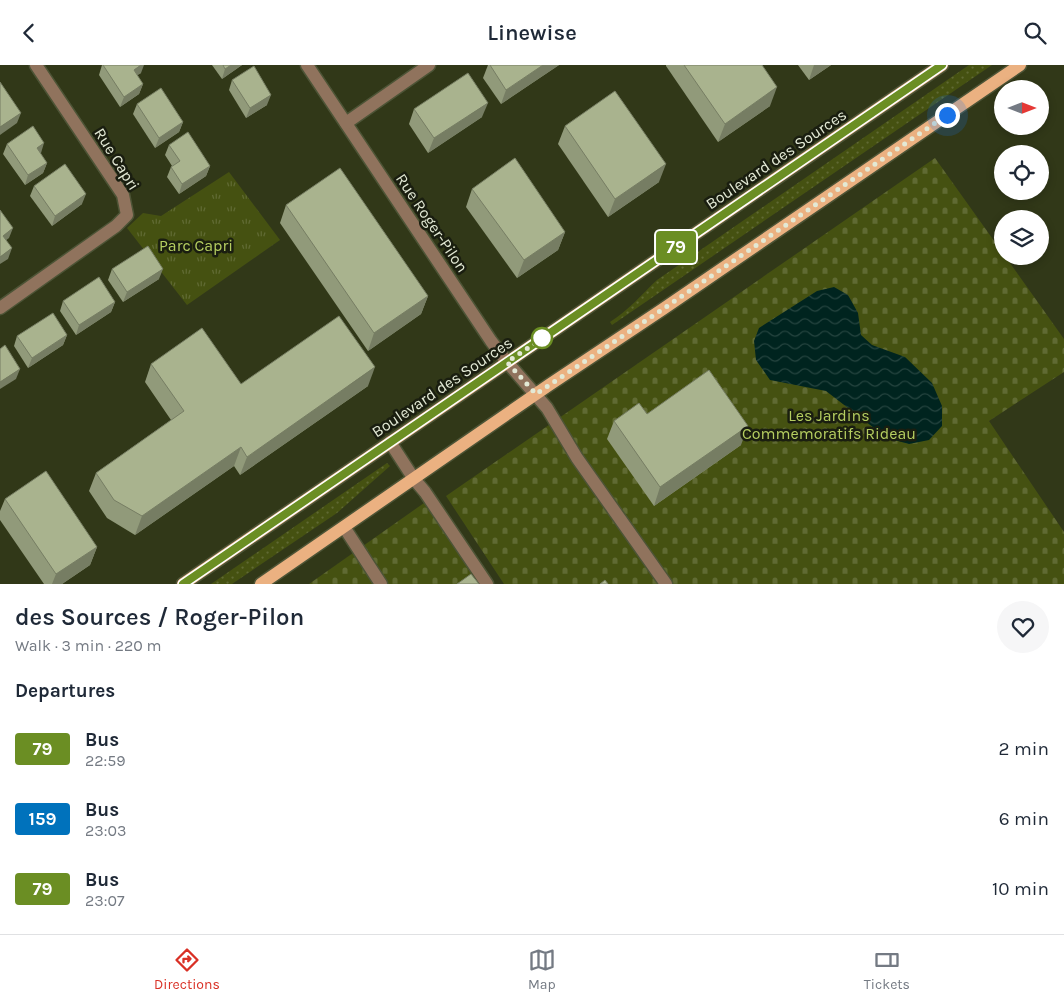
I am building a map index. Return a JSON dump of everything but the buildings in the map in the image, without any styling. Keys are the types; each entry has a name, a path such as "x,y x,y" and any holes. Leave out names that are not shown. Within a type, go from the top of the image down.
{"main road":[{"name":"Boulevard des Sources","path":"183,584 942,65"},
{"path":"261,584 536,394 1020,65"}],"street":[{"name":"Rue Capri","path":"0,308 116,226 127,215 124,195 36,65"},
{"name":"Rue Roger-Pilon","path":"307,65 491,341 554,417 577,458 666,584"},
{"path":"346,123 429,65"},
{"path":"390,442 487,584"},
{"path":"344,527 382,584"}],"green space":[{"path":"969,65 992,65 612,325 610,322 629,308 657,280"},
{"name":"Les Jardins Commemoratifs Rideau","path":"935,158 994,241 994,265 1011,265 1064,339 1064,372 989,421 1064,532 1064,584 504,584 446,496"},
{"name":"Parc Capri","path":"229,172 280,240 187,305 127,228 143,213 161,216"},
{"path":"387,463 390,466 337,513 232,584 211,584"},
{"path":"424,503 481,584 309,584"}],"water":[{"path":"834,287 848,295 858,313 861,335 872,345 905,357 932,383 942,406 942,426 929,440 909,444 887,438 826,391 770,380 756,360 754,341 759,328 817,291"}],"bus line":[{"name":"79","path":"183,584 942,65"}],"route":[{"path":"542,338 546,336 507,362 536,394 947,115"}]}
